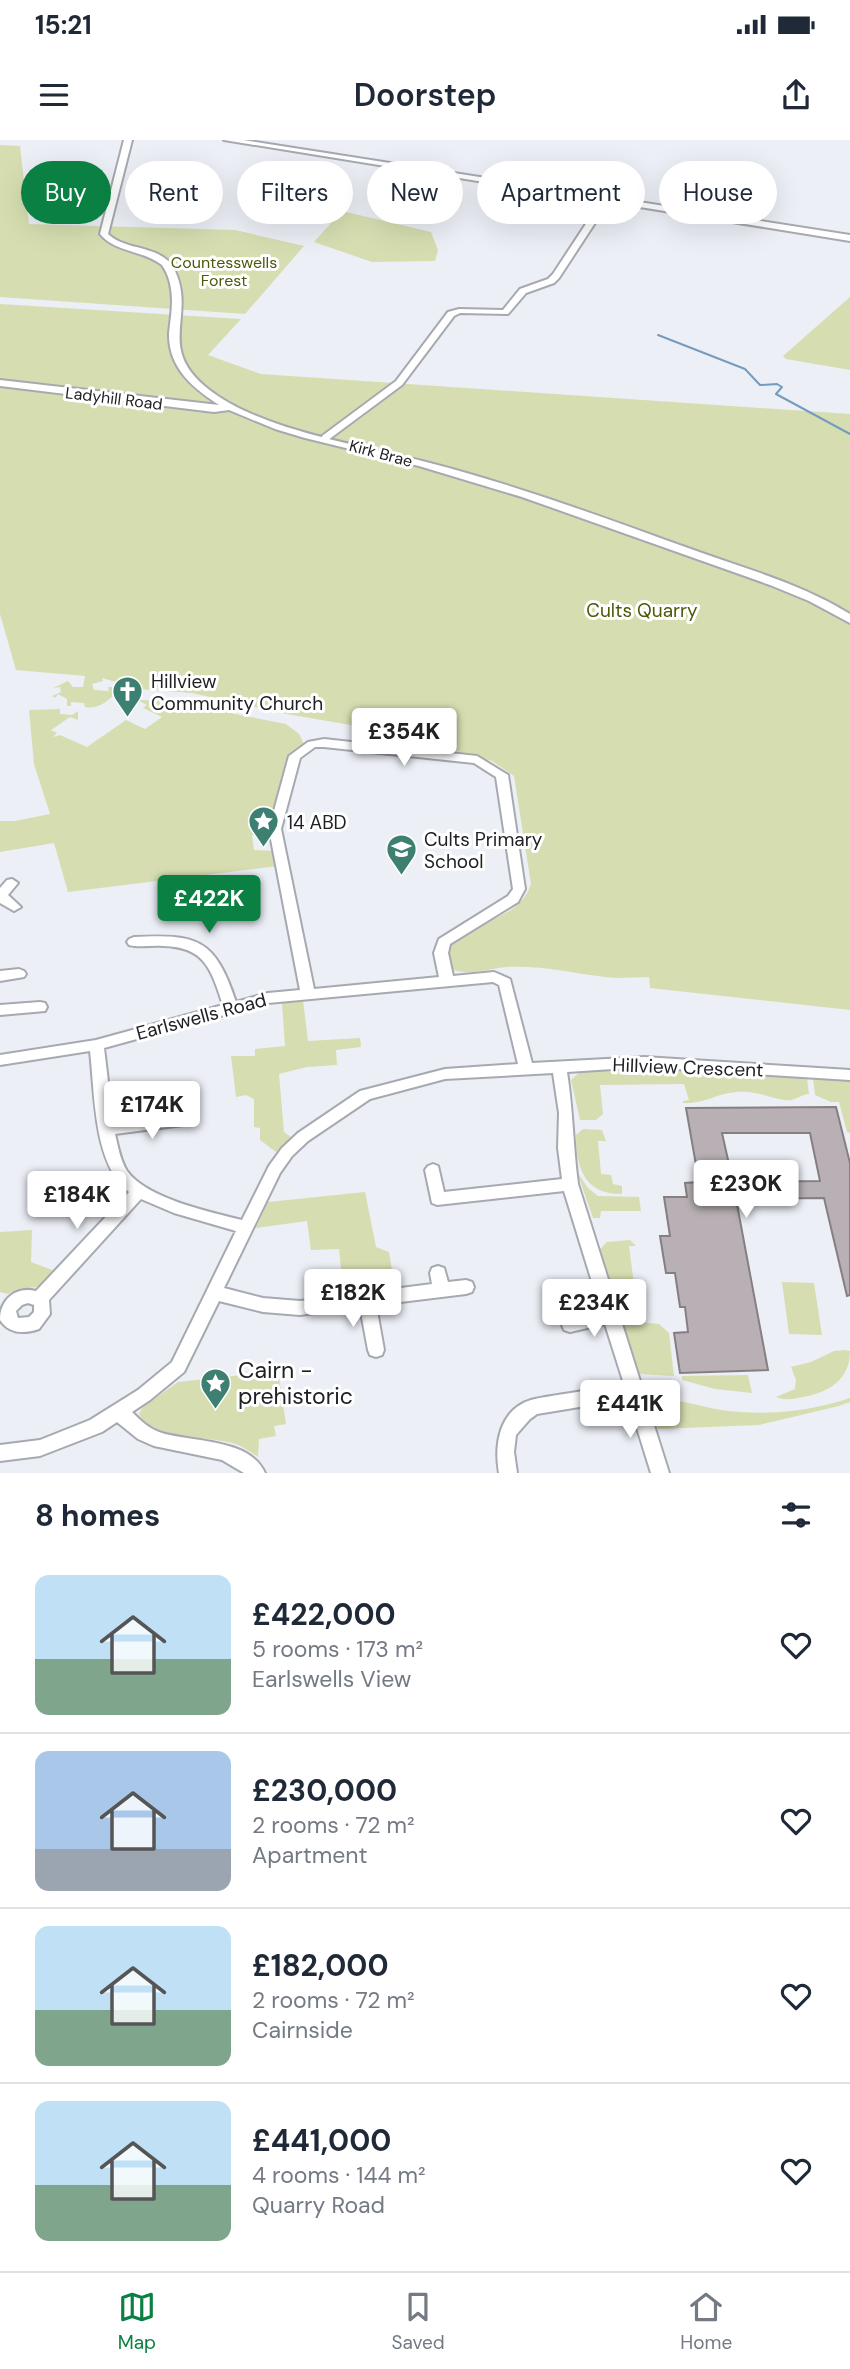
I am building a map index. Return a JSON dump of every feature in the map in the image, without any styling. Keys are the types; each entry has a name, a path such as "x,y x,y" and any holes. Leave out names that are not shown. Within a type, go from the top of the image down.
{"street":[{"name":"Kirk Brae","path":"128,140 104,234 110,242 155,256 170,268 176,290 172,351 184,372 203,390 228,407 325,438 449,470 551,502 775,583 850,619"},
{"path":"228,140 477,180"},
{"path":"645,206 850,238"},
{"path":"325,438 399,383 452,314 459,311 505,312 523,291 553,279 590,224"},
{"name":"Ladyhill Road","path":"0,383 180,406 214,409 228,407"},
{"path":"308,993 275,829 290,764 295,756 312,744 324,743 477,760 502,775 519,889 513,899 444,942 441,953 447,981"},
{"path":"12,883 0,897 14,907"},
{"path":"134,942 178,941 208,954 220,971 230,1006"},
{"path":"0,976 19,974"},
{"name":"Earlswells Road","path":"0,1060 96,1045 230,1006 268,998 495,977 505,982 526,1068"},
{"path":"0,1010 40,1007"},
{"path":"96,1045 111,1150 122,1176 141,1190 172,1206 246,1227"},
{"name":"Hillview Crescent","path":"0,1453 40,1448 70,1438 119,1412 163,1382 178,1367 274,1170 303,1136 365,1095 445,1074 644,1062 850,1075"},
{"path":"559,1067 566,1113 570,1184 660,1473"},
{"path":"108,1129 191,1118"},
{"path":"433,1170 437,1199 570,1184"},
{"path":"39,1299 108,1222 141,1190"},
{"path":"438,1273 442,1291"},
{"path":"215,1293 263,1305 300,1308 367,1302 466,1287"},
{"path":"367,1302 376,1350"},
{"path":"570,1325 611,1316"},
{"path":"508,1473 504,1439 511,1424 520,1415 533,1407 635,1390"},
{"path":"119,1412 139,1430 156,1439 231,1454 246,1461 256,1473"}],"green space":[{"name":"Countesswells Forest","path":"0,145 20,146 21,224 235,230 304,246 245,314 0,297"},
{"path":"353,214 367,217 367,224 397,224 431,232 438,250 435,261 372,262 314,242 330,224 353,224"},
{"path":"850,297 850,370 786,359 783,356"},
{"name":"Cults Quarry","path":"0,304 241,319 208,355 261,374 850,414 850,1010 650,988 649,977 610,978 531,967 455,971 448,968 446,953 456,939 470,929 511,910 526,895 531,884 514,776 492,761 385,731 287,714 192,693 140,689 102,678 103,681 92,684 94,690 109,691 108,687 113,687 116,693 109,699 94,707 71,702 71,706 67,706 67,699 58,694 55,698 52,696 61,692 60,687 53,688 68,681 73,687 83,687 85,676 16,670 0,614"},
{"path":"124,693 142,700 175,702 286,724 299,734 304,744 285,763 271,835 252,835 254,850 275,851 278,866 68,892 54,843 0,852 0,821 50,814 34,764 29,710 60,709 60,714 72,715 78,711 78,720 70,717 51,730 57,733 53,737 60,735 87,747 126,720 145,729 162,717 143,708 147,705"},
{"path":"303,1000 308,1041 360,1038 361,1047 336,1050 337,1065 307,1067 279,1074 284,1132 291,1137 276,1152 260,1140 260,1128 254,1127 254,1099 246,1095 236,1097 231,1056 255,1056 255,1049 285,1046 282,1003"},
{"path":"629,1068 807,1078 809,1094 788,1100 736,1092 683,1103 689,1100 684,1084 600,1085 603,1114 596,1120 580,1120 571,1080 581,1071"},
{"path":"813,1078 850,1080 850,1133 847,1132 839,1102 831,1102 815,1095"},
{"path":"583,1129 602,1130 606,1141 598,1141 601,1174 611,1175 613,1184 622,1186 622,1194 599,1190 585,1177 576,1147 576,1135"},
{"path":"577,1172 588,1188 598,1196 639,1197 641,1211 601,1211 600,1218 593,1218"},
{"path":"365,1192 376,1247 389,1252 395,1289 374,1292 373,1283 355,1286 356,1294 344,1295 339,1249 311,1250 307,1221 256,1228 268,1202"},
{"path":"32,1230 31,1262 55,1271 38,1287 17,1289 8,1294 0,1292 0,1232"},
{"path":"630,1240 636,1246 629,1246 639,1322 659,1324 669,1333 674,1376 639,1374 600,1249 607,1242"},
{"path":"782,1282 814,1283 822,1335 789,1334"},
{"path":"834,1351 850,1351 846,1369 837,1383 830,1388 796,1398 776,1397 795,1389 796,1380 791,1367 811,1362"},
{"path":"278,1371 286,1424 274,1426 276,1436 259,1439 258,1457 241,1446 227,1442 157,1429 146,1423 139,1414 143,1407 178,1382"},
{"path":"748,1375 752,1393 715,1389 682,1380 682,1376"},
{"path":"850,1398 850,1402 839,1406 759,1425 658,1429 650,1409 660,1401 668,1400 721,1410 770,1413 818,1407"}],"building":[{"path":"836,1107 850,1163 850,1295 847,1296 824,1198 736,1199 768,1370 680,1373 674,1333 688,1332 685,1307 680,1307 675,1273 666,1273 660,1236 670,1236 664,1197 687,1197 685,1183 699,1182 686,1108","holes":["722,1133 810,1133 820,1181 733,1182"]}],"waterway":[{"path":"658,335 745,369 760,385 777,384 782,387 776,394 850,434"}],"place":[{"name":"Hillview Community Church","path":"128,719"},
{"name":"14 ABD","path":"264,849"},
{"name":"Cults Primary School","path":"401,877"},
{"name":"Cairn - prehistoric","path":"215,1410"}]}
